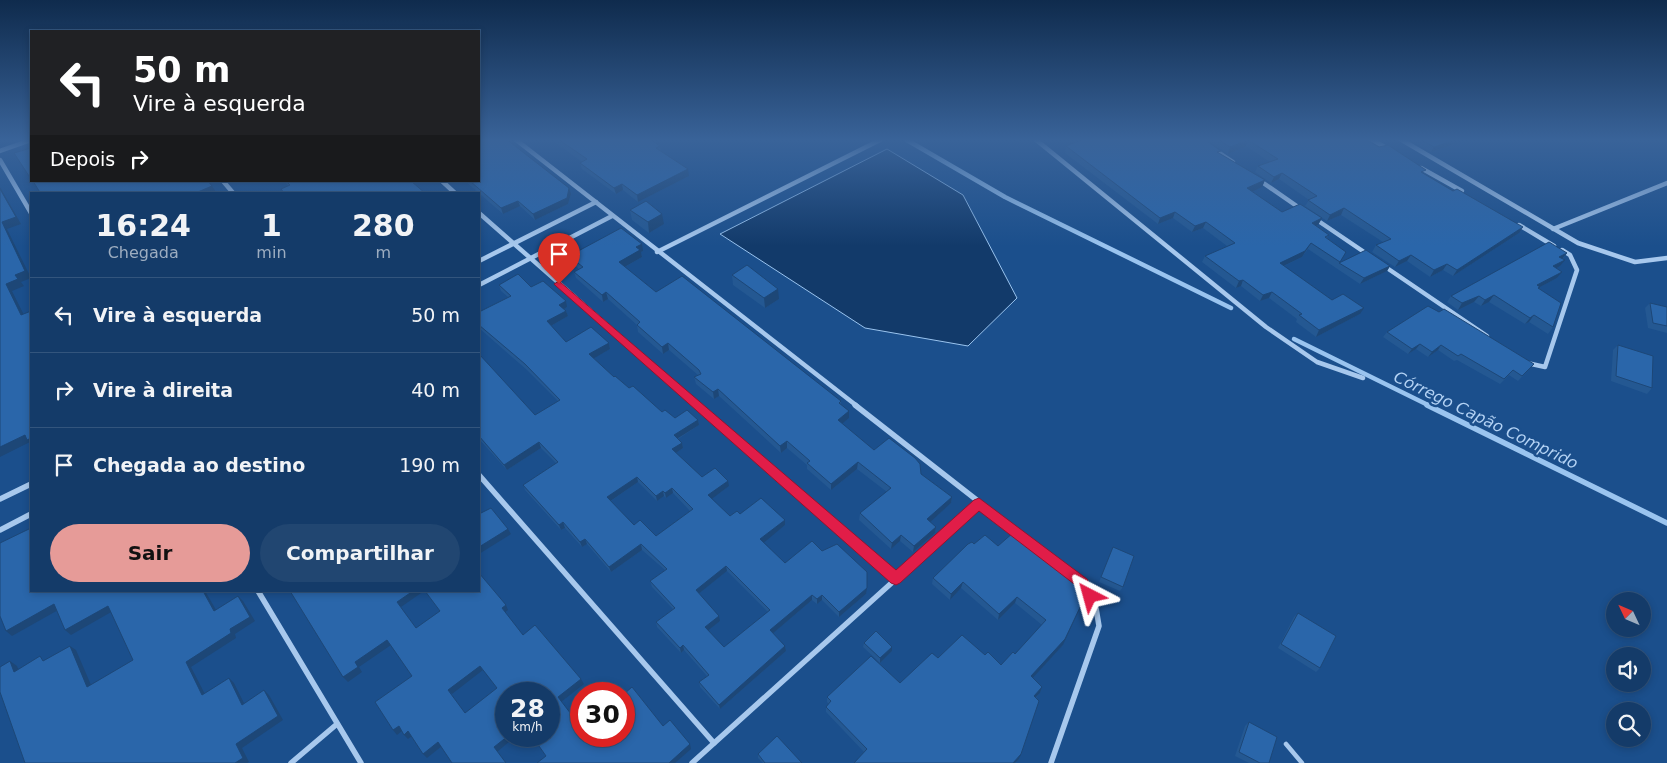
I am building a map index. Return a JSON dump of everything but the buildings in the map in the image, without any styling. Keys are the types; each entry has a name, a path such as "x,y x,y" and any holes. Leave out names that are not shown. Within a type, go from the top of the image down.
{"street":[{"path":"9,175 30,211"},
{"path":"561,175 979,504 1083,583 1096,608 1099,626 1051,763"},
{"path":"657,252 811,175"},
{"path":"1079,175 1266,327 1317,362 1363,378"},
{"path":"1433,175 1464,193"},
{"path":"1461,175 1578,244 1635,262 1667,258"},
{"path":"1257,178 1371,257"},
{"path":"224,182 232,192"},
{"path":"443,182 454,192"},
{"path":"1553,229 1667,183"},
{"path":"480,260 596,202"},
{"path":"480,214 896,579"},
{"path":"480,284 612,216"},
{"path":"1515,222 1570,255 1577,270 1545,367 1532,365 1524,360"},
{"path":"1380,263 1493,340"},
{"path":"480,476 714,743"},
{"path":"0,500 30,485"},
{"path":"692,763 979,504"},
{"path":"0,530 30,515"},
{"path":"259,592 361,763"},
{"path":"291,763 337,724"}],"lane":[{"path":"1286,744 1302,763"}],"water":[{"path":"837,175 929,175 963,195 1017,298 968,346 865,328 720,234"}],"waterway":[{"name":"Córrego Capão Comprido","path":"966,175 1005,197 1231,308"},
{"name":"Córrego Capão Comprido","path":"1294,339 1430,406"},
{"name":"Córrego Capão Comprido","path":"1427,405 1667,523"}],"route":[{"path":"559,284 896,579 979,504 1083,583 1090,596"}]}
